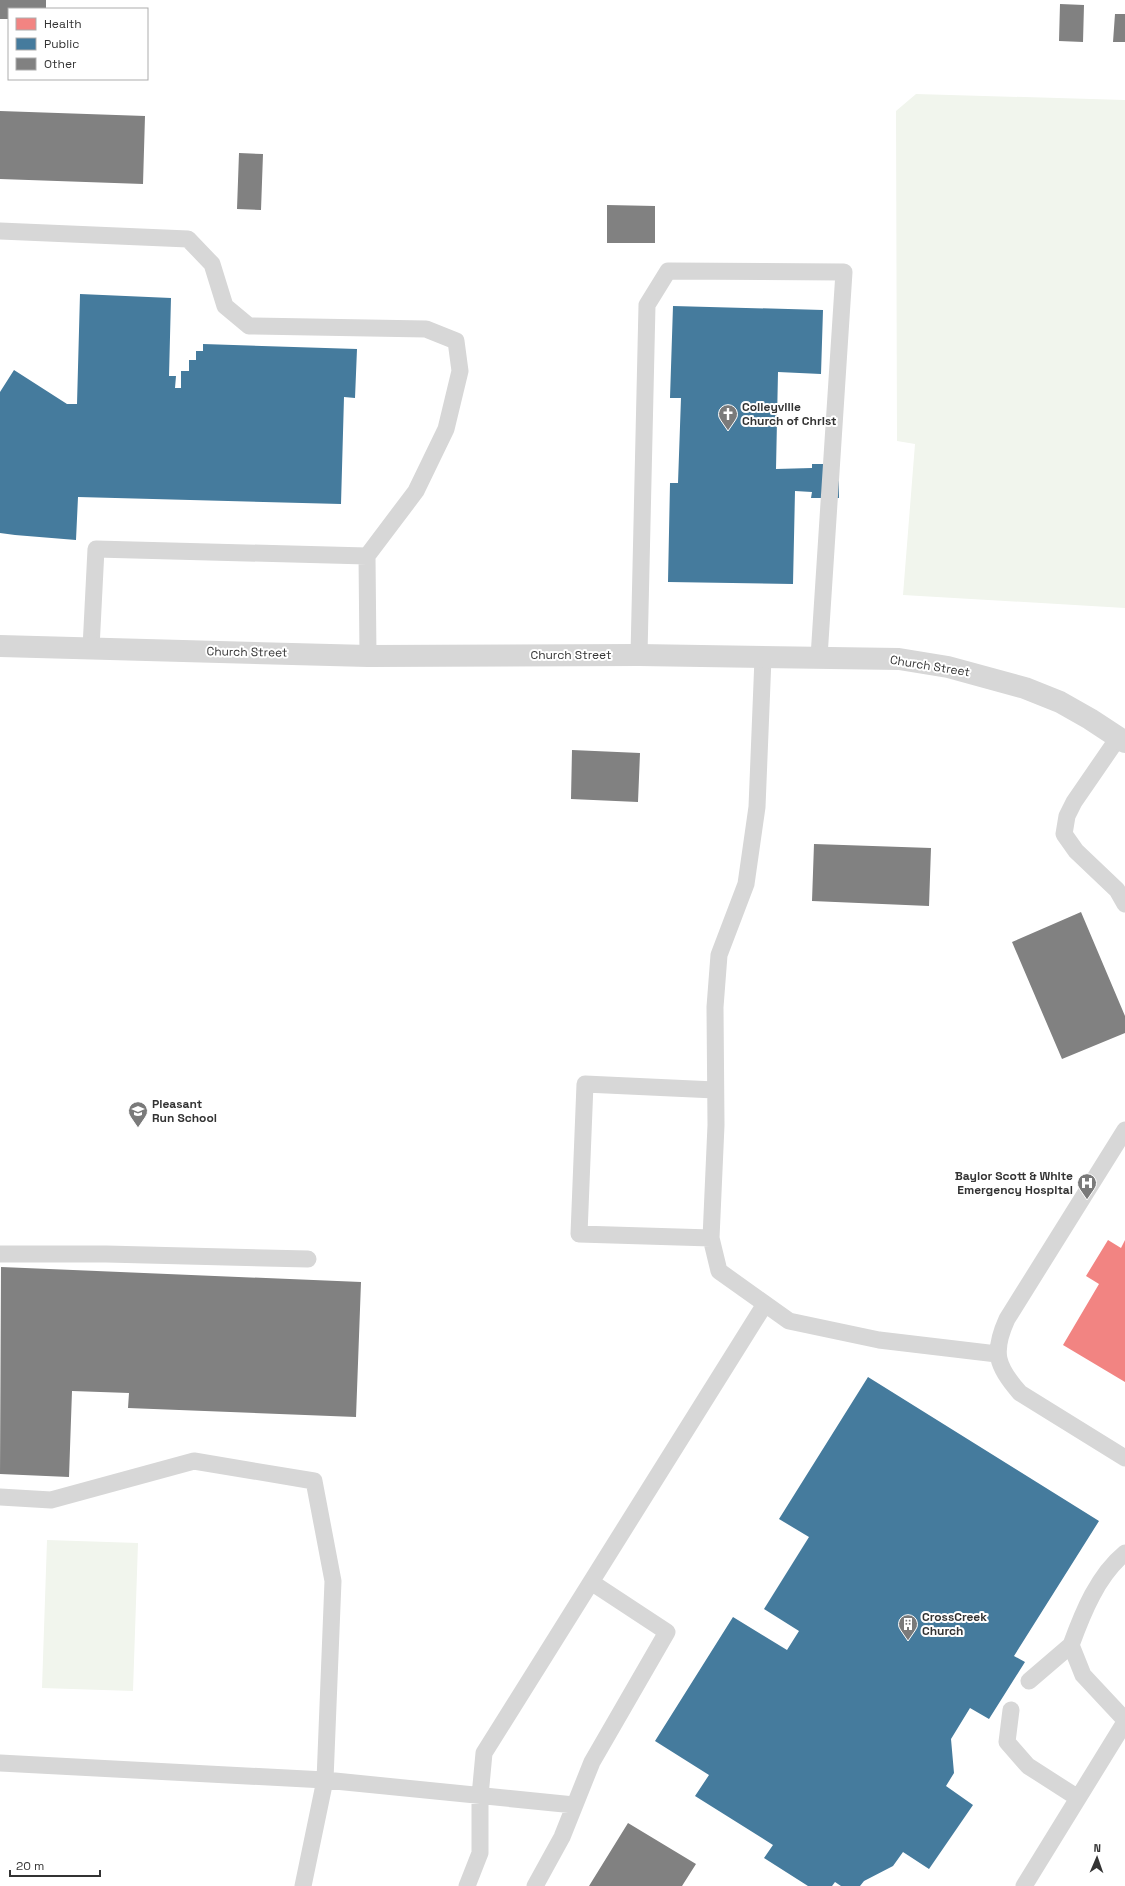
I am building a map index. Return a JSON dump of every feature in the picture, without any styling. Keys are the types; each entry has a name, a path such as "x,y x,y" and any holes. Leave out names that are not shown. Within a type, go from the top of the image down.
{"street":[{"name":"Church Street","path":"0,646 368,656 639,655 898,659 988,677 1025,688 1060,702 1122,740"}],"lane":[{"path":"0,231 188,239 212,264 225,306 249,326 426,329 456,341 460,371 446,429 416,491 367,556 368,656"},
{"path":"639,655 647,305 668,271 844,272 819,657"},
{"path":"91,648 96,549 367,556"},
{"path":"763,658 756,814 746,884 719,955 715,1007 716,1125 711,1238 719,1271 789,1321 878,1340 997,1354"},
{"path":"1122,740 1074,802 1067,816 1064,834 1076,851 1118,890 1125,904"},
{"path":"711,1238 579,1234 584,1084 715,1090"},
{"path":"1125,1130 1007,1318 1000,1335 997,1354 1002,1368 1010,1382 1020,1393 1125,1458"},
{"path":"0,1254 106,1254 308,1259"},
{"path":"467,1886 480,1853 480,1796 484,1753 765,1304"},
{"path":"0,1497 51,1500 194,1461 314,1481 333,1582 325,1780 303,1886"},
{"path":"1029,1681 1071,1645 1083,1612 1113,1562 1125,1553"},
{"path":"535,1886 562,1837 592,1762 667,1632 592,1582"},
{"path":"1024,1886 1125,1721 1083,1675 1071,1645"},
{"path":"1011,1710 1007,1742 1028,1766 1078,1798"},
{"path":"0,1763 325,1780 574,1805"}],"shaded area":[{"path":"916,94 1125,100 1125,608 903,595 915,444 897,441 896,111"},
{"path":"47,1540 138,1543 133,1691 42,1688"}],"building: Health":[{"path":"1108,1240 1121,1248 1125,1240 1125,1382 1063,1345 1099,1284 1086,1276"}],"building: Public":[{"path":"80,294 171,298 169,376 176,376 175,388 181,388 181,371 189,371 189,360 196,360 196,351 203,351 203,344 357,349 355,398 344,397 341,504 78,497 76,540 0,533 0,392 14,370 67,404 77,404"},
{"name":"Colleyville Church of Christ","path":"673,306 823,310 821,374 778,372 776,469 812,468 812,464 839,464 839,498 811,498 812,492 795,491 793,584 668,582 670,483 678,483 681,398 670,398"},
{"name":"CrossCreek Church","path":"868,1377 1099,1521 1014,1656 1025,1662 989,1719 970,1708 951,1739 954,1773 946,1786 973,1805 929,1869 903,1852 893,1866 864,1881 860,1886 841,1886 835,1882 832,1886 808,1886 764,1858 773,1845 695,1796 709,1775 655,1741 733,1617 787,1650 799,1631 764,1609 809,1537 779,1519"}],"building: Other":[{"path":"0,0 46,0 46,8 8,8 8,19 0,19"},
{"path":"1060,4 1084,5 1083,42 1059,41"},
{"path":"1115,14 1125,14 1125,42 1113,42"},
{"path":"0,111 145,116 143,184 0,179"},
{"path":"239,153 263,154 261,210 237,209"},
{"path":"607,205 655,206 655,243 607,243"},
{"path":"572,750 640,753 638,802 571,799"},
{"path":"814,844 931,848 929,906 812,901"},
{"path":"1081,912 1125,1016 1125,1033 1062,1059 1012,942"},
{"path":"1,1267 361,1282 356,1417 128,1408 129,1393 72,1391 69,1477 0,1474"},
{"path":"628,1823 696,1864 682,1886 589,1886"}],"place":[{"name":"Colleyville Church of Christ","path":"728,431"},
{"name":"Pleasant Run School","path":"138,1128"},
{"name":"Baylor Scott & White Emergency Hospital","path":"1087,1200"},
{"name":"CrossCreek Church","path":"908,1641"}]}
